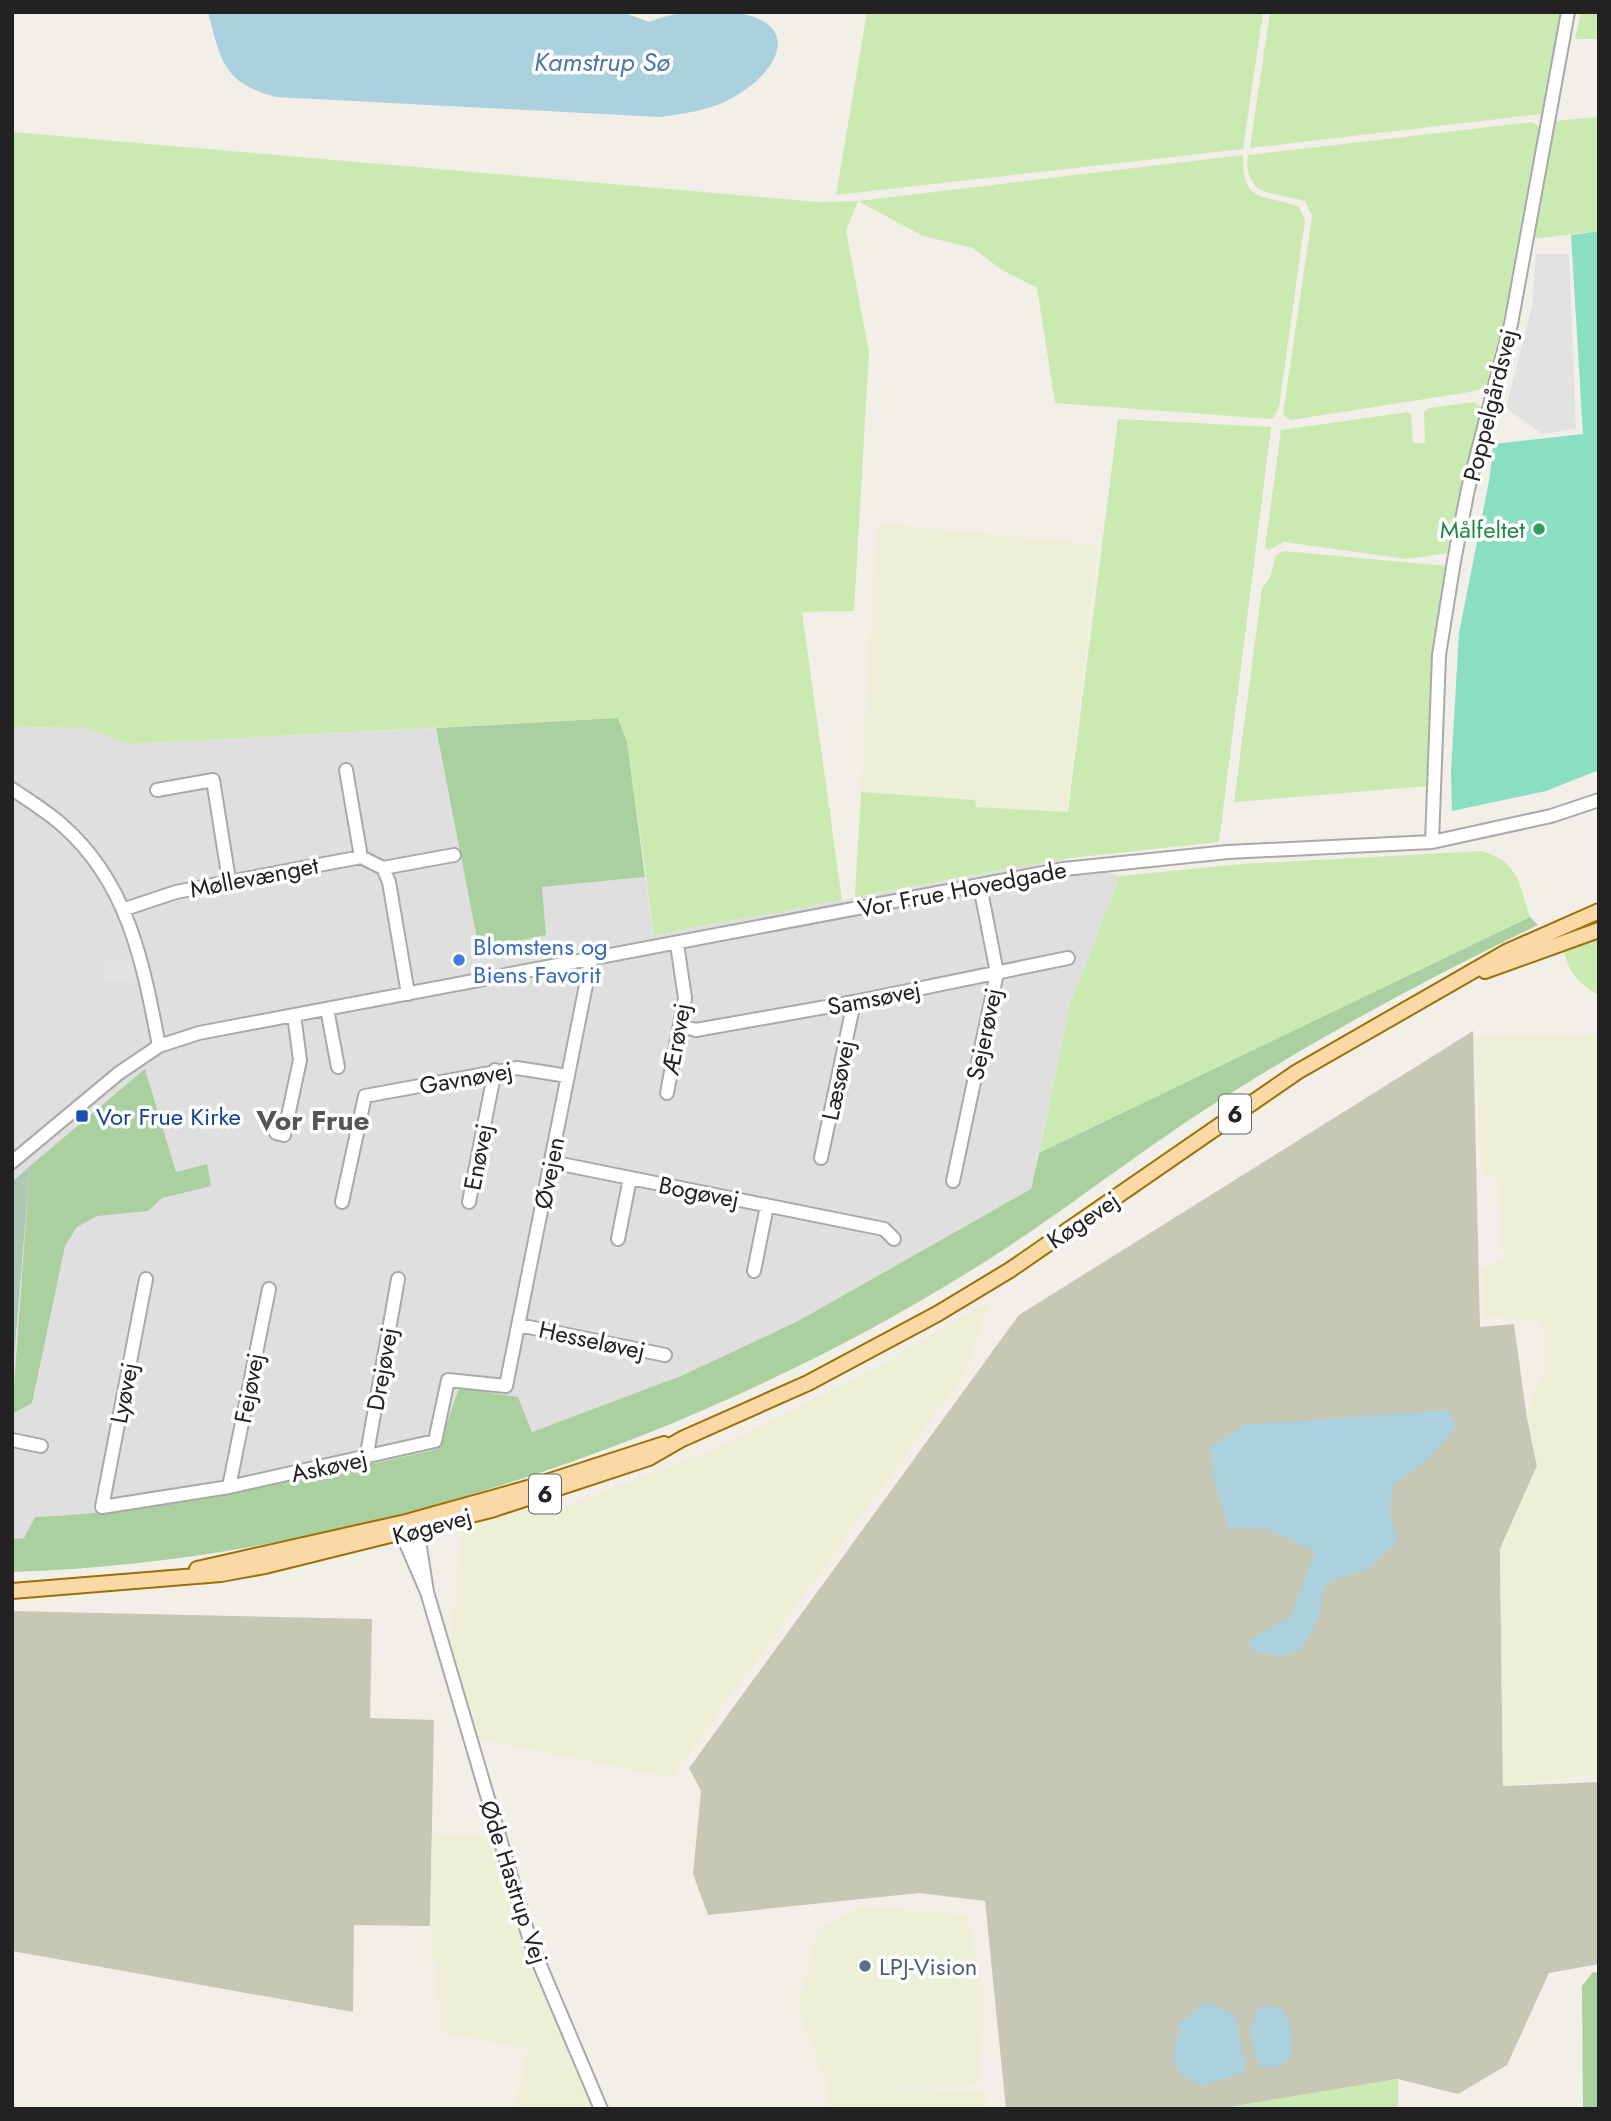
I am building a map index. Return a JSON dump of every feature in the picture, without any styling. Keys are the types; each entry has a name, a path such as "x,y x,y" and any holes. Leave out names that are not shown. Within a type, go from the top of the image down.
{"main road":[{"name":"Køgevej","path":"12,1591 172,1576 408,1529 682,1439 808,1382 937,1314 1010,1270 1297,1072 1506,952 1599,911"},
{"name":"Køgevej","path":"1470,975 1510,965 1599,930"}],"street":[{"name":"Poppelgårdsvej","path":"1432,842 1439,655 1454,561 1468,489 1511,324 1568,12"},
{"path":"346,770 360,857 383,868 454,855"},
{"path":"157,790 212,780 229,880"},
{"path":"12,789 60,823 91,854 125,909 144,964 159,1046"},
{"name":"Vor Frue Hovedgade","path":"12,1162 119,1073 159,1046 199,1033 1064,869 1228,852 1432,842 1551,816 1599,800"},
{"name":"Møllevænget","path":"125,909 176,892 229,880 360,857"},
{"path":"383,868 389,882 408,994"},
{"name":"Sejerøvej","path":"953,1181 997,972 980,886"},
{"name":"Ærøvej","path":"667,1093 685,998 677,944"},
{"name":"Samsøvej","path":"681,1026 696,1030 854,1002 1068,958"},
{"name":"Øvejen","path":"506,1386 591,960"},
{"name":"Læsøvej","path":"821,1158 854,1002"},
{"path":"327,1009 338,1067"},
{"path":"276,1133 284,1135 300,1060 294,1015"},
{"name":"Gavnøvej","path":"342,1202 365,1096 495,1070 532,1069 568,1076"},
{"name":"Enøvej","path":"468,1202 495,1070"},
{"name":"Bogøvej","path":"551,1162 884,1229 894,1239"},
{"name":"Bogøvej","path":"618,1240 630,1178"},
{"name":"Bogøvej","path":"754,1271 767,1206"},
{"name":"Lyøvej","path":"102,1507 146,1279"},
{"name":"Drejøvej","path":"366,1459 398,1279"},
{"name":"Fejøvej","path":"229,1487 269,1289"},
{"name":"Hesseløvej","path":"519,1325 665,1355"},
{"name":"Askøvej","path":"102,1507 229,1487 366,1459 435,1441 448,1380 506,1386"},
{"path":"12,1440 41,1446"},
{"name":"Øde Hastrup Vej","path":"408,1529 531,1944 601,2109"}],"shaded area":[{"path":"1536,254 1569,254 1576,429 1542,434 1506,408 1532,306"},
{"path":"877,523 1098,545 1062,859 855,897"},
{"path":"12,727 87,728 127,744 436,728 480,949 546,935 541,887 645,877 654,935 1062,859 1120,876 1070,1004 1031,1189 798,1321 683,1375 532,1432 518,1397 438,1449 286,1484 104,1514 35,1517 24,1538 12,1539"},
{"path":"106,958 133,962 133,967 138,968 136,983 101,979"},
{"path":"1473,1031 1480,1327 1514,1324 1526,1412 1537,1466 1500,1549 1503,1786 1599,1782 1599,1964 1549,1973 1507,2065 1458,2094 1398,2079 1218,2109 1006,2109 985,1901 919,1893 708,1915 693,1874 701,1791 689,1768 1019,1315"},
{"path":"1599,1035 1599,1774 1503,1786 1500,1549 1537,1466 1526,1413 1545,1371 1542,1321 1483,1317 1482,1268 1503,1260 1497,1176 1482,1177 1474,1038"},
{"path":"991,1300 963,1376 671,1778 476,1738 450,1652 462,1523 555,1494 562,1508 725,1445 886,1362"},
{"path":"12,1611 372,1619 370,1718 434,1720 430,1926 354,1925 353,2012 12,1951"},
{"path":"432,1833 495,1839 596,2109 514,2109 528,2049 442,2032 430,1926"},
{"path":"861,1907 967,1915 985,2001 978,2086 860,2088 985,2091 987,2109 825,2109 828,2087 798,2008 817,1932"}],"green space":[{"path":"867,12 1263,12 1243,149 836,195"},
{"path":"1270,12 1565,12 1545,107 1541,114 1250,148"},
{"path":"1581,12 1599,12 1599,39 1575,39"},
{"path":"1599,117 1599,231 1532,239 1555,121"},
{"path":"1532,122 1541,127 1502,345 1492,382 1476,391 1291,420 1283,415 1312,216 1305,201 1272,194 1256,186 1248,169 1248,155"},
{"path":"12,132 818,202 858,201 846,231 869,352 854,611 802,612 842,900 654,935 627,742 618,718 127,744 87,728 12,727"},
{"path":"1243,155 1246,182 1251,190 1265,198 1299,207 1305,220 1279,407 1273,419 1055,403 1037,288 1002,270 973,248 923,236 858,201"},
{"name":"Målfeltet","path":"1599,231 1599,770 1546,791 1452,811 1451,771 1459,633 1490,476 1493,444 1583,434 1571,235"},
{"path":"1474,402 1483,408 1450,553 1406,559 1284,542 1269,550 1265,548 1281,430 1408,412 1411,415 1413,443 1425,443 1424,412 1429,408"},
{"path":"1118,419 1271,427 1219,842 1062,859 855,897 861,792 975,800 976,807 1068,812"},
{"path":"1284,551 1447,566 1434,654 1430,786 1234,802 1262,588 1270,578 1276,555"},
{"path":"618,718 627,742 645,877 542,887 546,935 479,949 436,728"},
{"path":"1482,851 1504,861 1511,868 1520,885 1530,917 1039,1153 1070,1004 1120,876 1241,864"},
{"path":"1530,917 1538,925 1376,1008 1258,1076 1160,1140 983,1263 875,1327 760,1385 641,1436 517,1480 392,1517 265,1544 138,1563 12,1572 12,1539 24,1538 35,1517 86,1514 187,1501 438,1449 459,1388 518,1397 532,1432 683,1375 798,1321 1031,1189 1039,1153"},
{"path":"1599,939 1599,995 1576,978 1564,952"},
{"path":"145,1069 176,1172 207,1164 211,1186 162,1198 148,1211 97,1216 77,1227 65,1246 32,1403 12,1414 30,1166"},
{"path":"30,1166 12,1382 12,1182"},
{"path":"1593,1972 1599,1973 1599,2109 1583,2109 1582,1986"},
{"path":"1398,2079 1398,2109 1218,2109"}],"water":[{"name":"Kamstrup Sø","path":"208,12 622,12 649,22 674,14 717,12 744,14 762,21 774,30 778,42 775,56 766,70 752,85 732,98 706,108 660,117 276,97 245,85 227,68 221,57"},
{"path":"1448,1410 1456,1426 1427,1461 1393,1485 1390,1511 1397,1541 1368,1569 1325,1583 1319,1615 1303,1648 1282,1656 1255,1652 1248,1641 1291,1616 1315,1551 1265,1528 1229,1529 1213,1478 1211,1446 1244,1425"},
{"path":"1204,2003 1215,2005 1235,2016 1245,2062 1244,2072 1204,2086 1182,2075 1173,2059 1181,2022"},
{"path":"1269,2005 1282,2008 1291,2026 1292,2055 1278,2067 1263,2067 1255,2054 1251,2039 1257,2009"}],"place":[{"name":"Målfeltet","path":"1539,529"},
{"name":"Blomstens og Biens Favorit","path":"459,960"},
{"name":"Vor Frue Kirke","path":"82,1116"},
{"name":"LPJ-Vision","path":"865,1966"}],"district":[{"name":"Vor Frue","path":"313,1120"}]}
